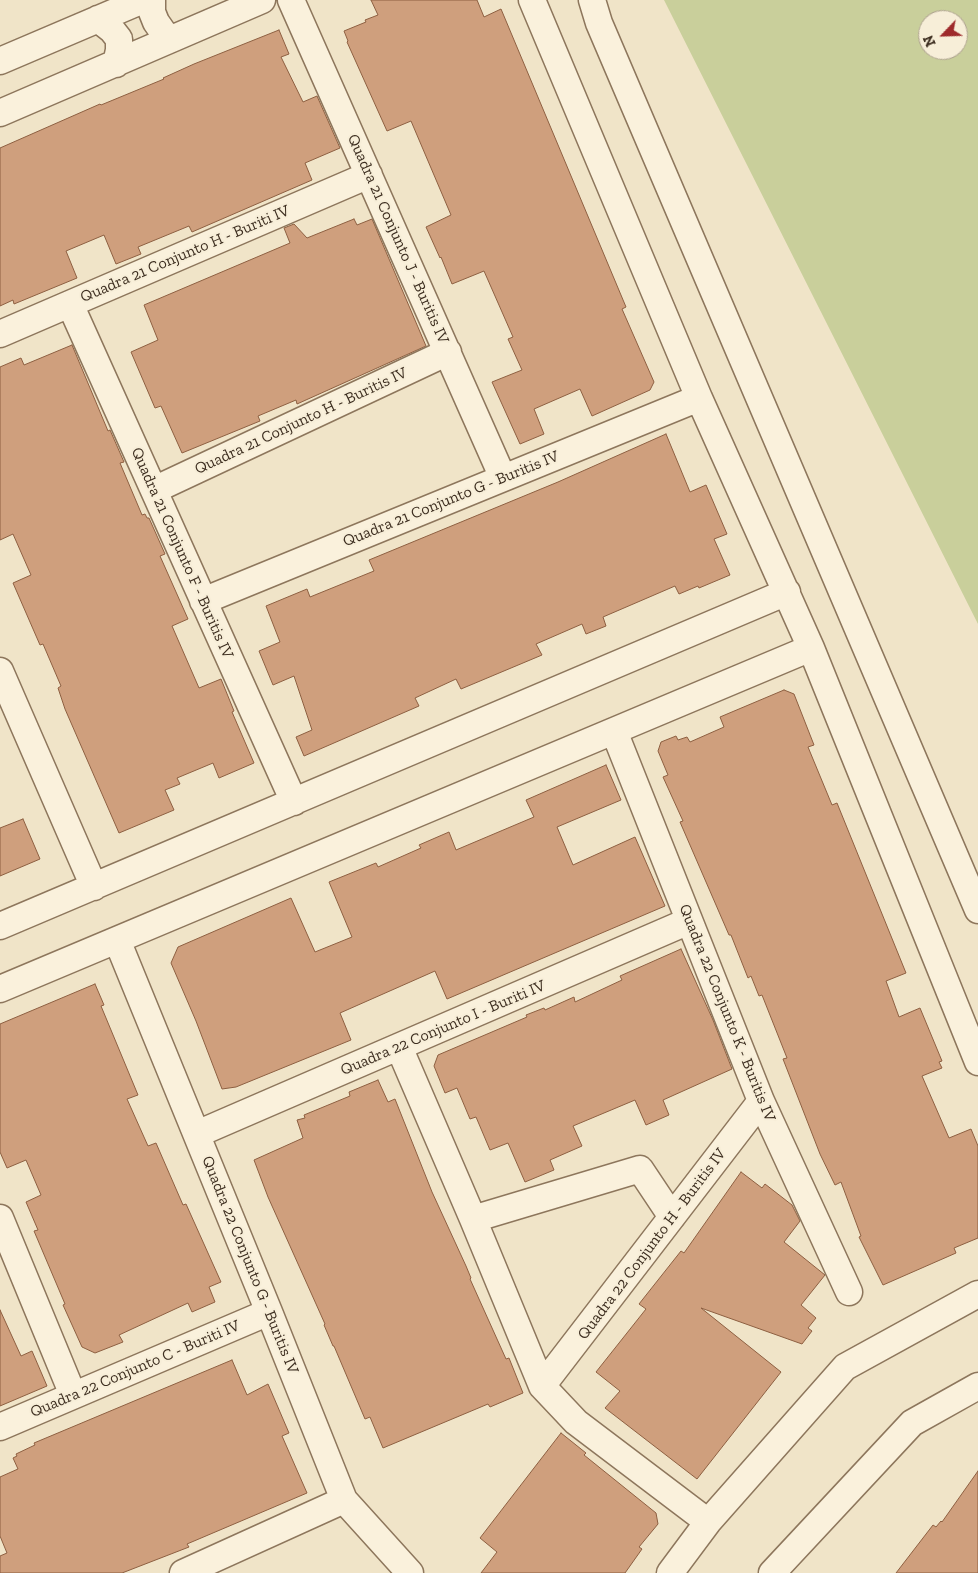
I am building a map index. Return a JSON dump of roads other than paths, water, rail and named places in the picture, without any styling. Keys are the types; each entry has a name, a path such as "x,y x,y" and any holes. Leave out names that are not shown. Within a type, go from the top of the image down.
{"street":[{"path":"0,61 143,0"},
{"path":"152,0 152,12 156,22 171,39"},
{"path":"0,113 262,0"},
{"name":"Quadra 21 Conjunto J - Buritis IV","path":"291,0 503,478"},
{"path":"532,0 699,398 811,648 978,1062"},
{"path":"592,0 599,23 978,910"},
{"path":"98,19 112,30 118,39 119,50 116,64"},
{"name":"Quadra 21 Conjunto H - Buriti IV","path":"0,334 369,175"},
{"name":"Quadra 21 Conjunto F - Buritis IV","path":"70,304 294,802"},
{"name":"Quadra 21 Conjunto H - Buritis IV","path":"154,490 448,352"},
{"name":"Quadra 21 Conjunto G - Buritis IV","path":"203,601 699,398"},
{"path":"0,926 787,592"},
{"path":"0,989 811,648"},
{"path":"1,677 94,887"},
{"name":"Quadra 22 Conjunto K - Buritis IV","path":"614,731 761,1101 849,1292"},
{"name":"Quadra 22 Conjunto I - Buriti IV","path":"197,1134 689,921"},
{"name":"Quadra 22 Conjunto G - Buritis IV","path":"117,940 270,1312 344,1500 408,1572"},
{"path":"399,1046 542,1386 576,1422 708,1522"},
{"name":"Quadra 22 Conjunto H - Buritis IV","path":"542,1386 761,1101"},
{"path":"473,1219 640,1169 672,1218"},
{"path":"0,1218 73,1395"},
{"path":"670,1573 708,1522 844,1367 978,1294"},
{"name":"Quadra 22 Conjunto C - Buriti IV","path":"0,1427 270,1312"},
{"path":"774,1572 912,1423 978,1386"},
{"path":"183,1573 344,1500"}]}
